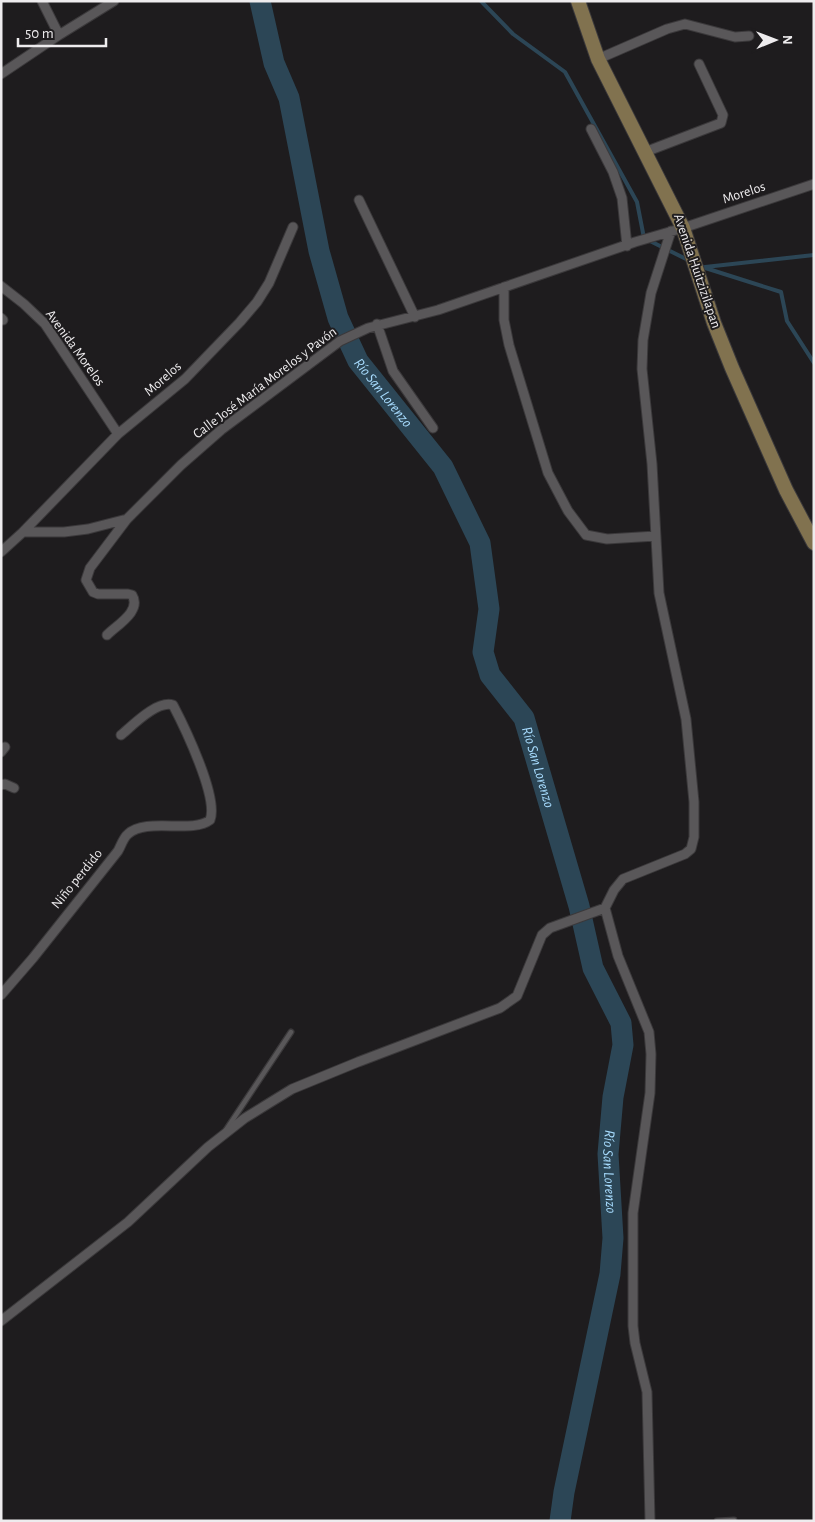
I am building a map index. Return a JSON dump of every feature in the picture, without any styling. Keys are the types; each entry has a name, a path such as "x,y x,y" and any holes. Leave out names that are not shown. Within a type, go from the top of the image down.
{"street":[{"path":"42,1 59,35"},
{"path":"1,74 114,1"},
{"name":"Avenida Huitzizilapan","path":"578,1 598,59 645,152 677,230 692,252 714,322 732,368 786,490 814,543"},
{"path":"598,59 667,29 685,24 735,37 749,36"},
{"path":"645,152 721,123 723,115 699,64"},
{"path":"591,129 613,172 622,198 631,244"},
{"name":"Morelos","path":"677,230 814,184"},
{"path":"359,200 415,317"},
{"name":"Morelos","path":"23,532 118,434 185,380 240,322 257,302 268,283 293,227"},
{"path":"650,1521 646,1392 633,1326 633,1213 650,1093 651,1054 649,1032 618,956 605,908 614,890 623,879 685,854 690,849 694,837 694,802 686,719 659,593 652,464 642,369 643,340 651,293 666,242 677,230"},
{"name":"Calle José María Morelos y Pavón","path":"106,635 132,612 135,600 132,595 128,594 98,594 93,592 86,580 90,568 127,519 181,465 221,430 340,341 373,326 415,317 677,230"},
{"name":"Avenida Morelos","path":"1,286 24,304 44,324 118,434"},
{"path":"504,287 504,320 509,345 548,473 568,511 586,535 607,539 656,536"},
{"path":"373,326 393,371 433,428"},
{"path":"1,552 23,532 64,532 127,519"},
{"name":"Niño perdido","path":"1,995 33,958 118,851 127,835 136,830 150,827 197,825 210,820 212,807 203,774 173,705 164,704 156,708 121,735"},
{"path":"1,785 5,784 14,788"},
{"path":"1,1321 128,1222 182,1170 245,1118 292,1089 500,1008 517,996 542,935 550,928 605,908"}],"lane":[{"path":"221,1137 291,1032"},
{"path":"717,1521 734,1520"}],"waterway":[{"name":"Río San Lorenzo","path":"260,1 274,63 289,98 319,251 338,318 358,361 443,467 480,543 489,609 483,652 490,675 524,718 579,906 593,968 621,1023 623,1045 613,1097 608,1154 613,1238 610,1274 564,1492 560,1521"},
{"path":"481,1 513,34 565,72 637,202 644,238 690,261"},
{"path":"705,267 814,255"},
{"path":"699,266 781,292 787,321 814,363"}]}
